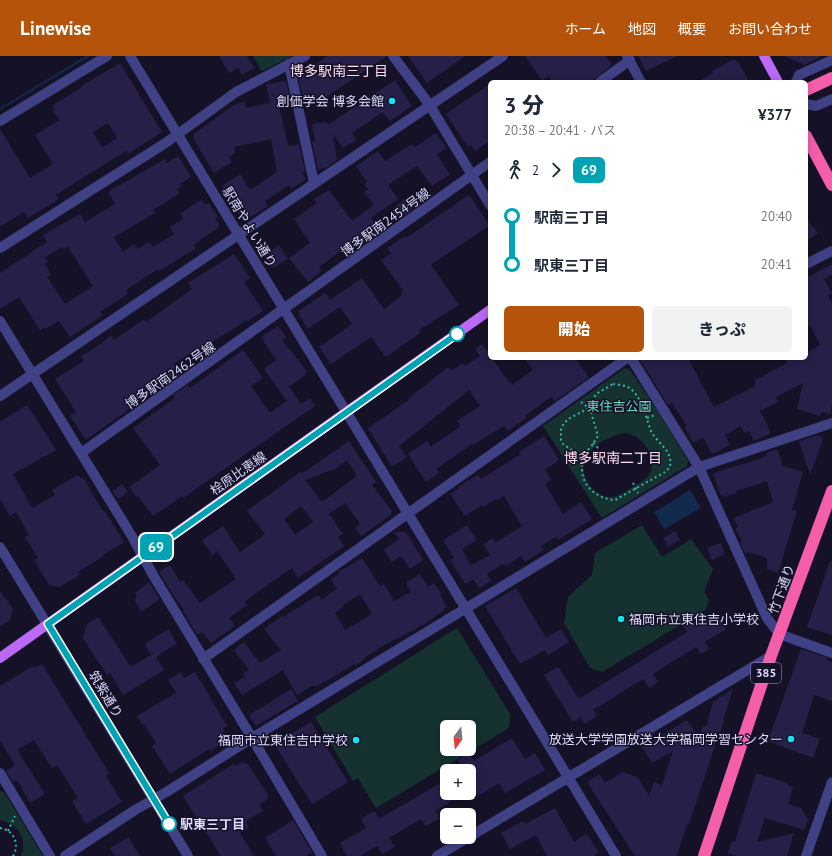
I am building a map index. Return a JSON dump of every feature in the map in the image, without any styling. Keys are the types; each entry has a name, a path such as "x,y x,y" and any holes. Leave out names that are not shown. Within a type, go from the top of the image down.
{"highway":[{"path":"808,89 832,78"},
{"path":"808,140 832,185"},
{"name":"竹下通り","path":"704,856 771,656 832,491"}],"main road":[{"path":"764,56 777,80"},
{"name":"桧原比恵線","path":"0,658 488,311"}],"street":[{"path":"0,121 107,56"},
{"name":"駅南やよい通り","path":"130,56 346,413 569,776 616,856"},
{"path":"0,248 178,134 236,92 305,56"},
{"path":"393,56 429,104 488,202"},
{"path":"0,396 429,104 503,56"},
{"path":"602,80 628,58 640,80"},
{"path":"797,80 799,75 832,60"},
{"path":"289,64 314,183"},
{"path":"808,104 816,106 832,99"},
{"name":"博多駅南2454号線","path":"284,309 488,163"},
{"path":"808,263 832,251"},
{"name":"博多駅南2462号線","path":"81,453 284,309"},
{"path":"0,321 133,538 203,659 322,856"},
{"path":"203,659 624,360"},
{"path":"632,360 699,467 763,612 779,634 832,653"},
{"path":"65,856 154,798 168,791 252,738 699,467 832,423"},
{"name":"筑紫通り","path":"0,547 188,856"},
{"path":"476,833 771,656"},
{"path":"2,779 50,856"},
{"path":"806,856 832,782"},
{"path":"437,856 457,844"}],"path":[{"path":"589,407 596,394 613,384 626,386 633,391 638,398 651,431 666,450 670,459 671,464 666,471 615,500 607,500 592,491 585,482 580,456 563,444 561,440 561,429 564,423 570,418 589,407 602,407"},
{"path":"579,400 589,407 598,436 591,447 580,456"},
{"path":"593,444 598,448"},
{"path":"633,483 635,489"},
{"path":"8,831 13,817 22,810"},
{"path":"0,828 8,831 16,842 13,856"}],"green space":[{"path":"253,56 293,56 262,71"},
{"name":"東住吉公園","path":"625,368 630,370 656,408 688,461 687,466 602,518 543,426","holes":["624,433 637,437 647,448 650,454 652,468 649,475 618,496 603,496 587,482 584,468 588,454 595,446 604,440"]},
{"path":"642,525 662,557 691,539 713,569 704,592 709,600 705,610 602,672 590,668 564,623 568,597 592,575 595,553"},
{"path":"457,628 510,714 509,728 476,748 476,720 440,720 440,756 462,756 449,764 440,764 440,770 376,808 358,778 353,781 315,717"},
{"path":"0,791 4,792 43,856 21,856 23,843 20,833 12,825 0,820"}],"water":[{"path":"86,56 90,56 0,110 0,108"},
{"path":"690,490 701,508 664,529 654,512"}],"building":[{"path":"219,56 247,56 254,68 242,75 238,68 229,73"},
{"path":"328,56 387,56 317,103 310,93 304,98 298,76"},
{"path":"408,56 465,56 427,83"},
{"path":"525,56 606,56 612,65 593,80 552,80 549,76 542,80"},
{"path":"638,56 677,56 646,71"},
{"path":"784,56 822,56 805,65"},
{"path":"735,59 736,62 738,61 748,80 701,80 713,73 712,71"},
{"path":"120,63 162,132 128,154 126,151 56,195 59,199 28,218 24,212 0,227 0,129 30,178 53,164 35,135 59,120 53,111 55,109 53,105 82,87 81,86","holes":["108,123 117,138 102,147 93,132"]},
{"path":"395,80 412,106 390,121 383,112 352,133 356,140 343,148 333,134 337,160 326,168 318,169 312,142 315,141 312,124 326,122 328,125"},
{"path":"286,81 291,103 279,105 288,146 299,144 305,171 302,172 306,179 291,189 289,185 265,201 268,206 246,220 241,218 222,186 240,174 250,190 277,172 271,139 234,147 235,153 229,157 232,162 214,173 193,138 194,134 234,105 244,102 246,108 270,103 266,84"},
{"path":"488,85 488,142 475,151 470,145 468,147 446,114"},
{"path":"436,133 446,148 437,155 450,174 432,186 417,166 388,185 398,199 371,218 381,232 359,247 355,241 319,267 322,271 308,282 289,258 310,243 294,219 317,203 314,199 329,190 352,221 374,205 364,192 368,189 364,184 367,182 356,166 378,151 385,161 412,144 415,147"},
{"path":"178,156 191,177 180,184 182,186 177,189 179,194 153,210 155,213 114,237 123,252 134,244 137,249 149,242 153,247 174,234 170,227 183,219 181,213 201,200 206,205 209,203 218,217 215,219 219,224 218,228 193,245 196,248 159,271 158,269 126,290 128,294 100,312 103,315 70,337 59,321 45,329 40,330 19,297 0,309 0,273 47,242 43,235 80,214 85,222 115,204 108,192 165,159 167,163","holes":["62,247 63,249 68,247 93,286 65,304 47,277 51,274 45,264 48,262 45,257"]},
{"path":"469,195 488,222 488,226 431,265 459,305 419,330 421,332 386,357 371,337 331,364 319,347 352,324 340,307 308,329 299,315 299,311 325,293 330,300 362,278 384,309 402,295 401,292 403,290 381,260 391,253 387,248 405,236 406,238"},
{"path":"405,199 412,210 402,217 395,206"},
{"path":"808,220 818,233 808,240"},
{"path":"279,245 288,259 272,268 264,255"},
{"path":"234,254 250,278 244,282 263,311 195,353 193,351 174,364 181,374 86,440 70,416 76,412 55,379 84,361 81,356 101,344 111,335 114,340 144,319 146,322 192,289 188,283"},
{"path":"832,264 832,274 824,279 832,293 828,295 832,304 832,405 830,414 821,412 820,416 797,409 803,383 776,397 778,402 760,411 771,433 754,441 749,431 744,433 741,426 725,435 730,445 712,454 703,437 693,443 685,427 687,426 672,403 668,405 640,360 689,360 714,407 755,386 754,385 756,383 754,381 787,363 786,360 808,360 808,352 820,345 810,325 808,326 808,277"},
{"path":"278,326 286,337 282,340 307,371 305,373 306,374 289,387 301,404 310,398 315,406 183,498 182,496 153,516 129,487 160,465 133,428 175,398 173,395 188,385 190,388 243,350 263,378 251,386 270,413 287,401 264,369 276,360 261,337"},
{"path":"482,344 488,352 488,360 493,360 512,385 533,370 526,360 576,360 589,377 555,401 551,397 525,416 526,418 508,431 504,426 473,445 472,444 436,469 439,473 426,482 408,454 427,441 431,447 461,426 457,421 480,406 469,390 399,446 407,457 392,467 368,428 409,400 408,399 448,367 452,371 463,363 465,366 480,356 475,349"},
{"path":"27,405 56,450 13,474 32,508 55,495 52,490 78,475 80,478 83,477 102,510 105,511 124,542 78,572 80,575 59,587 49,585 34,560 38,558 25,537 29,535 16,512 10,516 0,499 0,422"},
{"path":"818,435 823,439 810,475 799,441"},
{"path":"544,436 559,460 545,470 551,480 545,484 563,514 581,502 592,519 558,540 556,537 541,546 544,550 525,562 521,556 506,566 505,564 501,565 487,574 491,581 479,588 473,579 465,584 450,560 454,558 443,540 467,525 477,540 462,549 471,565 490,555 483,544 493,538 495,543 522,526 504,496 483,507 482,505 465,516 450,494 459,488 459,486 478,475 481,479 521,454 519,452"},
{"path":"349,441 376,482 372,485 392,511 391,515 361,536 355,528 360,524 345,503 329,514 343,534 338,537 344,546 298,578 292,568 244,602 247,605 229,618 235,626 211,643 202,632 197,635 183,611 184,610 159,572 170,565 180,582 183,580 200,603 236,579 217,551 212,555 202,540 223,526 240,552 265,534 247,511 300,472 301,474","holes":["347,460 357,476 322,502 305,480 337,468","301,506 313,522 295,535 284,519"]},
{"path":"777,449 783,466 803,472 792,510 797,511 778,573 767,569 767,558 748,552 745,554 740,542 742,541 735,528 738,527 734,518 773,502 767,481 736,491 737,493 724,497 723,495 721,496 713,473 760,459 767,455 766,453"},
{"path":"122,484 128,492 118,499 112,491"},
{"path":"675,531 680,540 668,547 663,538"},
{"path":"394,532 406,532 423,560 410,569 401,556 392,562 384,550 399,539"},
{"path":"721,543 725,554 712,560 707,548"},
{"path":"362,558 380,586 384,584 394,601 411,592 406,583 420,574 428,587 434,583 442,594 440,595 447,607 425,624 386,644 364,658 365,659 355,666 354,664 327,681 315,687 313,685 297,695 283,670 242,695 234,683 245,677 243,674 249,670 234,650 244,642 260,663 281,650 264,629 282,616 283,617 318,595 321,600 337,589 331,579 339,574 338,572","holes":["360,594 372,614 345,630 335,613 344,606 343,605"]},
{"path":"830,561 832,562 832,635 807,627"},
{"path":"149,582 160,599 141,612 135,600 137,596 135,593"},
{"path":"516,588 546,638 561,629 569,642 548,655 545,650 520,664 485,606"},
{"path":"0,591 13,609 10,620 0,627"},
{"path":"717,614 726,629 705,642 709,649 701,654 696,647 653,674 658,682 649,688 643,679 593,710 597,716 585,724 580,717 573,722 544,675 558,667 579,699 687,632 683,626 692,621 696,627"},
{"path":"98,617 131,667 151,655 145,644 168,629 177,643 156,657 164,670 123,695 110,673 107,675 83,638 86,625"},
{"path":"801,649 828,658 827,660 832,662 832,701 814,695 802,733 820,739 813,758 768,741"},
{"path":"42,664 109,773 106,776 122,802 86,824 72,801 78,798 57,765 52,768 34,740 17,750 45,794 30,803 19,783 16,780 13,782 6,771 15,765 0,741 0,686 33,666 34,668"},
{"path":"181,672 184,678 195,672 227,726 223,729 225,732 219,736 223,743 210,751 209,749 170,774 152,746 156,743 137,716 176,693 168,680"},
{"path":"291,689 298,701 256,726 249,715"},
{"path":"733,689 718,740 717,739 677,856 635,856 587,782 599,774 605,783 623,772 637,777 649,796 654,782 662,785 673,751 652,763 642,747 687,720 699,738 703,726 706,727 713,702"},
{"path":"311,722 348,782 312,804 273,742 281,737 282,739"},
{"path":"512,738 525,759 535,753 545,770 505,793 499,783 478,796 476,793 476,764 460,764 457,760 464,756 471,756 474,761"},
{"path":"242,762 248,764 268,795 267,800 259,805 263,811 246,821 249,827 240,833 254,856 221,856 183,796 233,764 235,766"},
{"path":"756,773 788,783 788,785 793,787 788,804 801,808 808,819 804,830 765,818 757,842 794,833 787,856 737,856 728,853 732,841 735,842"},
{"path":"440,783 440,800 453,800 435,811 440,818 426,826 421,819 389,838 395,847 382,854 377,846 360,856 347,856 340,843 366,828 361,819 374,811 379,819"},
{"path":"555,808 574,842 586,834 599,852 594,856 547,856 536,835 510,849 501,833 523,821 525,824"},
{"path":"293,820 312,852 306,856 276,856 265,838"},
{"path":"128,837 140,856 115,856 110,848"}],"bus line":[{"name":"69","path":"169,824 48,624 457,334"}],"place":[{"name":"創価学会 博多会館","path":"392,101"},
{"name":"福岡市立東住吉小学校","path":"621,619"},
{"name":"放送大学学園放送大学福岡学習センター","path":"791,739"},
{"name":"福岡市立東住吉中学校","path":"356,740"},
{"name":"駅東三丁目","path":"169,824"}],"district":[{"name":"博多駅南三丁目","path":"339,71"},
{"name":"博多駅南二丁目","path":"613,458"}]}
